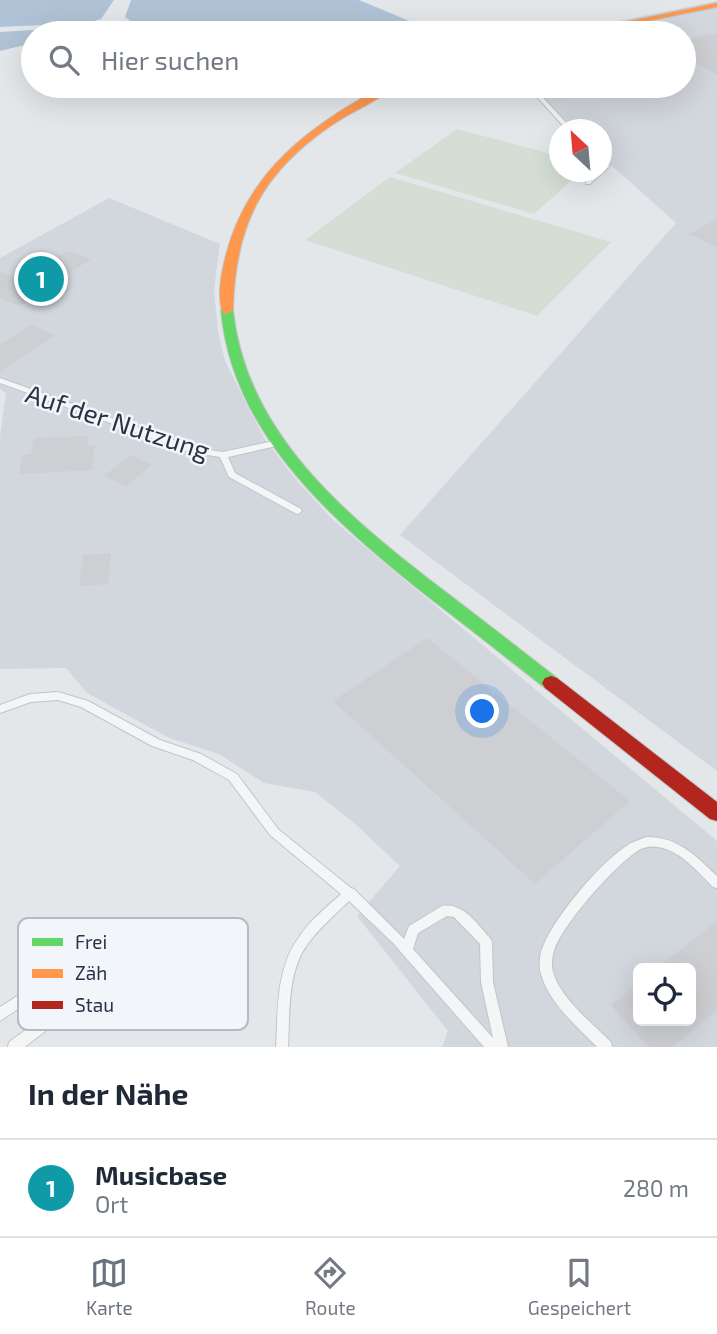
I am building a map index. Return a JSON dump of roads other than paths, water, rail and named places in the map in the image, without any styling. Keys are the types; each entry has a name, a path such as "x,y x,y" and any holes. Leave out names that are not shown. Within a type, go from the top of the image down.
{"street":[{"path":"636,21 717,5"},
{"path":"367,98 312,131 259,185 236,229 225,276 228,333 257,409 278,443 324,498 364,537 717,813"}],"lane":[{"path":"540,98 560,119"},
{"name":"Auf der Nutzung","path":"0,380 193,450 223,455 278,443"},
{"path":"223,455 232,475 298,511"},
{"path":"0,709 30,698 58,696 84,704 156,743 197,757 233,777 274,832 350,893 407,950 494,1047"},
{"path":"606,1047 555,991 547,974 545,961 556,933 614,861 633,847 647,842 665,843 681,851 717,883"},
{"path":"282,1047 285,994 293,957 310,933 350,893"},
{"path":"407,950 413,930 446,910 457,912 467,922 486,942 487,982 502,1047"},
{"path":"0,1015 18,1002"},
{"path":"14,1047 36,1030"}],"water":[{"path":"0,0 114,0 101,19 94,21 21,21 21,26 0,27"},
{"path":"131,0 359,0 409,21 130,21 125,17"},
{"path":"21,31 21,46 0,51 0,32"}],"place":[{"name":"Musicbase","path":"41,279"}]}
